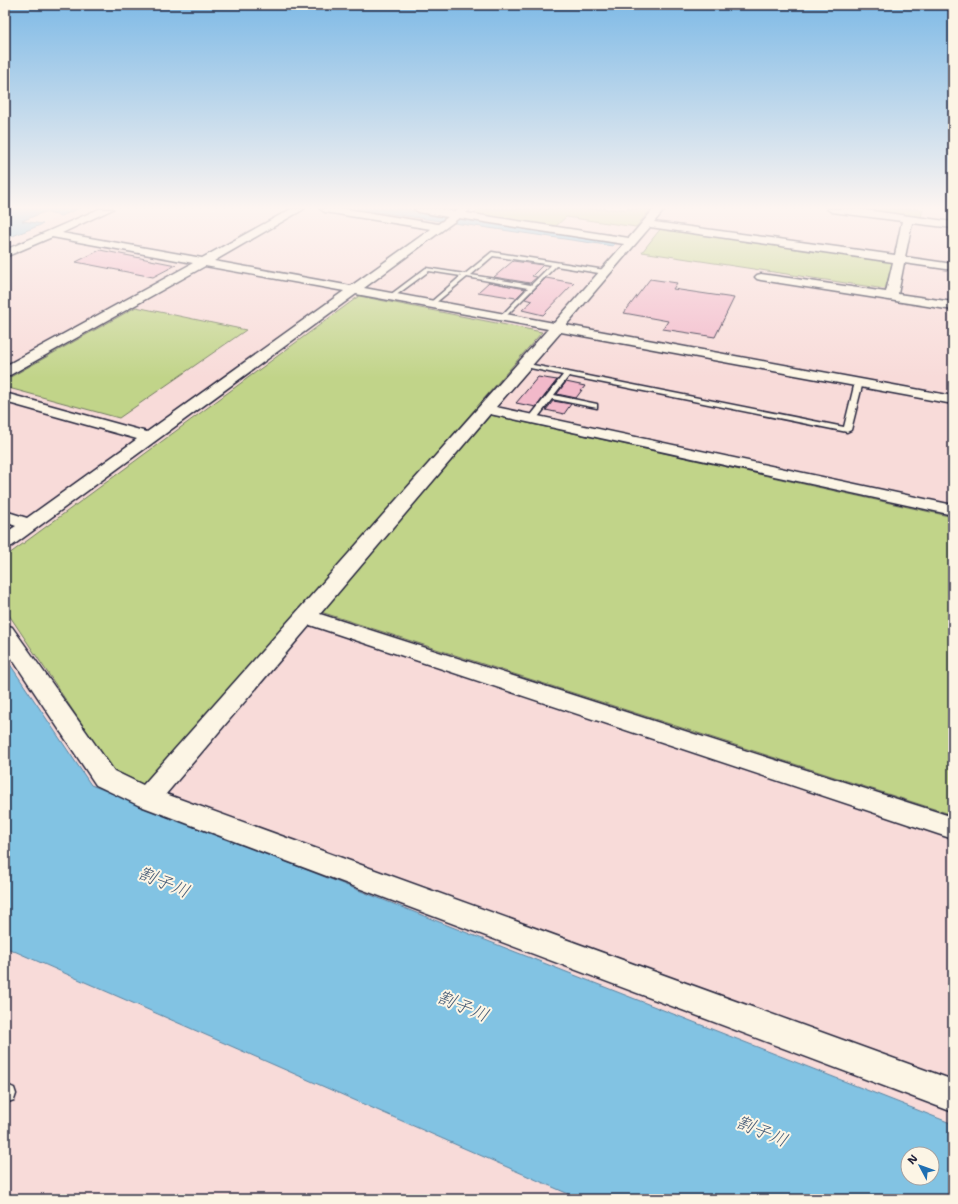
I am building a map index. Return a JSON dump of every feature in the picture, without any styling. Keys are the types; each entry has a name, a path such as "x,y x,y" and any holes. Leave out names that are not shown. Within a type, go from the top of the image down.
{"street":[{"path":"5,372 198,265"},
{"path":"229,265 953,400"},
{"path":"5,542 148,437 388,265"},
{"path":"147,798 611,265"},
{"path":"891,297 898,265"},
{"path":"939,265 953,267"},
{"path":"761,277 953,306"},
{"path":"5,397 148,437"},
{"path":"486,409 953,510"},
{"path":"5,516 28,524"},
{"path":"305,616 953,828"},
{"path":"5,632 105,778 147,798 953,1096"}],"lane":[{"path":"433,303 478,265"},
{"path":"504,316 554,265"},
{"path":"562,265 605,272"},
{"path":"393,295 428,268 533,287"},
{"path":"523,366 847,430 859,382"},
{"path":"532,419 567,374"},
{"path":"549,396 594,406"}],"shaded area":[{"path":"5,265 953,265 953,1124 90,785 5,657"},
{"path":"5,947 580,1199 5,1199"}],"green space":[{"path":"729,265 892,265 885,289"},
{"path":"359,296 542,332 147,786 112,769 5,609 5,557"},
{"path":"136,307 246,330 119,418 5,387 5,380"},
{"path":"491,415 953,517 953,815 321,612"}],"water":[{"name":"割子川","path":"5,657 91,785 953,1124 953,1199 580,1199 5,947"}],"building":[{"path":"92,265 176,265 153,277"},
{"path":"508,265 543,265 532,276 537,277 530,283 494,277"},
{"path":"546,278 574,283 543,315 522,310 532,301 525,299"},
{"path":"650,279 677,283 673,289 734,298 715,337 663,329 668,321 624,313"},
{"path":"489,282 525,289 516,298 478,292"},
{"path":"538,377 557,380 536,407 516,403"},
{"path":"566,382 585,386 576,398 557,394"},
{"path":"553,401 571,404 564,414 546,410"}]}
